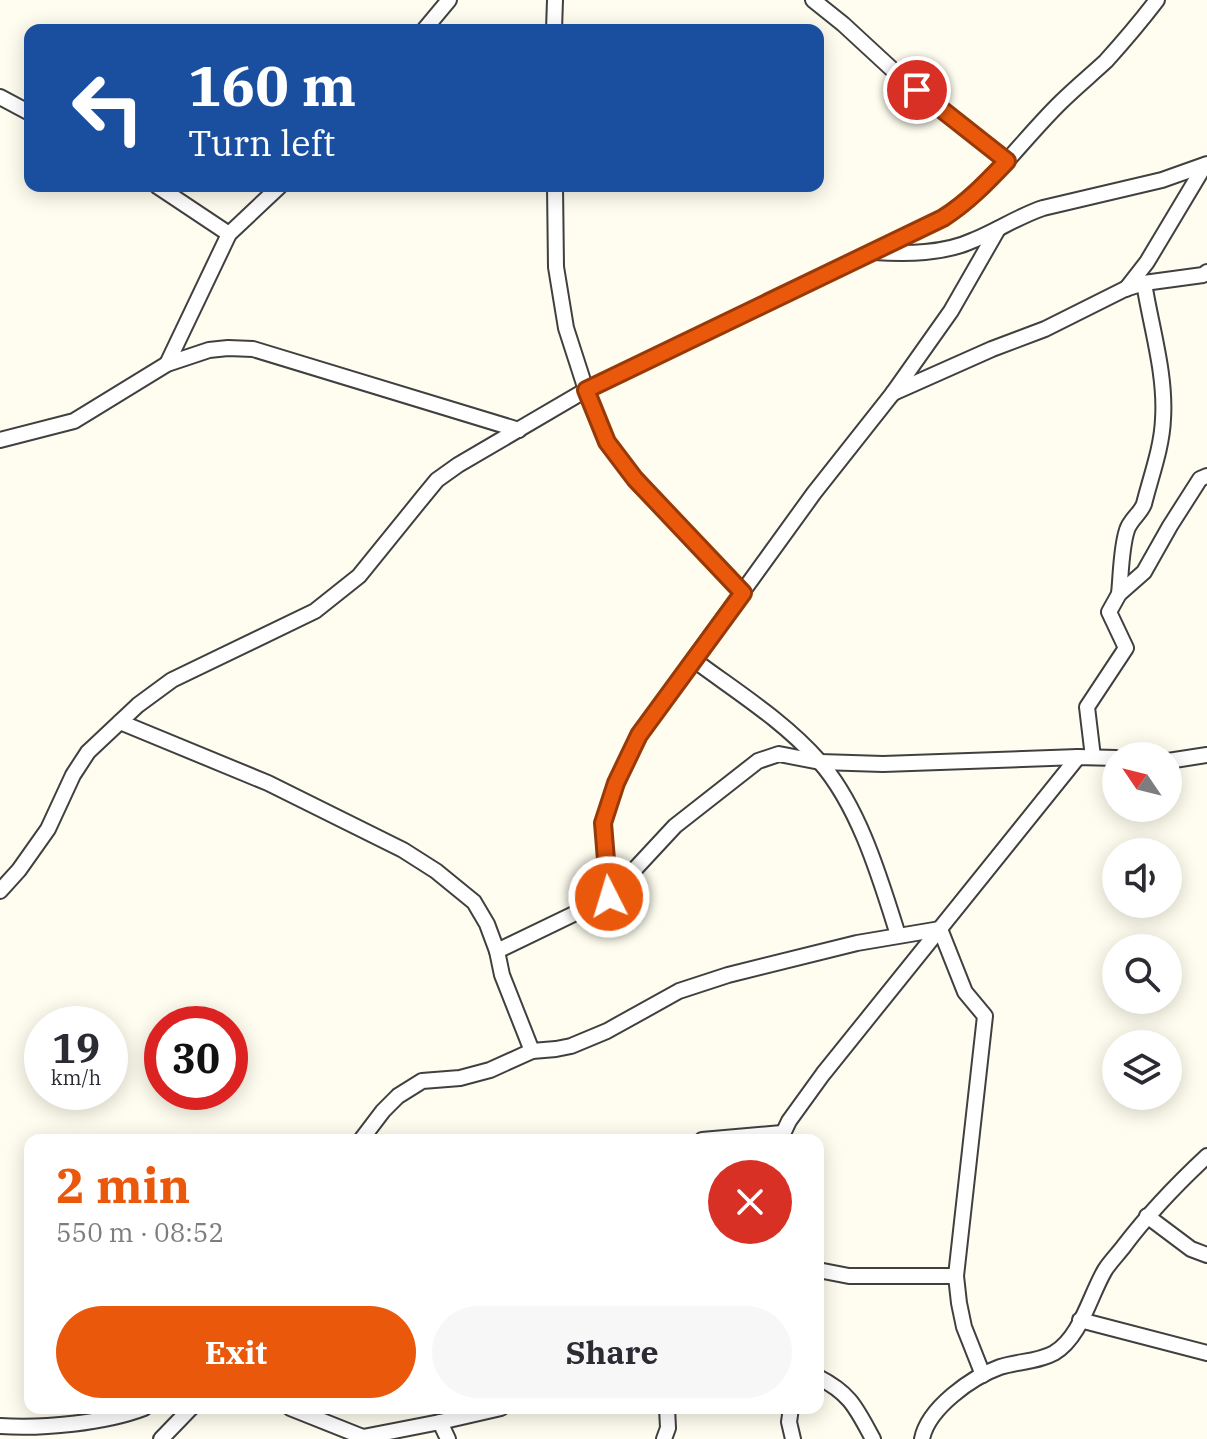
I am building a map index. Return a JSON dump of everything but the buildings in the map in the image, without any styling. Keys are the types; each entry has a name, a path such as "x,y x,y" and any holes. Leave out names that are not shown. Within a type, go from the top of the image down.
{"street":[{"path":"429,24 449,0"},
{"path":"554,24 555,0"},
{"path":"813,0 895,72 1007,161"},
{"path":"0,891 48,829 73,775 88,752 138,705 172,680 315,611 359,576 437,480 480,450 586,390 959,208 1113,53 1138,26 1155,1"},
{"path":"0,97 24,110"},
{"path":"871,252 897,254 946,249 971,242 1043,208 1162,180 1206,164"},
{"path":"1125,289 1147,262 1206,164"},
{"path":"166,192 229,234"},
{"path":"167,364 229,234 274,192"},
{"path":"555,192 556,267 566,328 607,442 635,479 743,593"},
{"path":"609,897 603,823 616,783 639,735 814,493 893,393 951,311 998,229"},
{"path":"893,393 1045,329 1125,289 1144,283 1206,276"},
{"path":"1119,594 1126,533 1144,504 1163,415 1157,353 1144,283"},
{"path":"0,440 74,421 167,364 209,350 228,348 253,349 519,430"},
{"path":"783,1134 823,1074 940,929 1086,757 1087,707 1126,648 1109,612 1119,594 1144,572 1200,479 1207,476"},
{"path":"694,660 778,721 820,762 846,800 878,872 898,935"},
{"path":"120,722 268,783 403,850 436,871 474,902 487,924 502,975 532,1051"},
{"path":"497,951 609,897 675,826 758,761 779,754 820,762 883,764 1102,758"},
{"path":"1182,759 1207,755"},
{"path":"366,1134 398,1096 422,1081 460,1078 490,1070 532,1051 571,1046 607,1031 679,991 716,979 795,957 940,929"},
{"path":"940,929 965,992 985,1016 956,1276 964,1327 983,1375"},
{"path":"927,1436 936,1411 983,1375 1013,1363 1035,1360 1053,1353 1064,1344 1088,1307 1105,1270 1147,1216 1207,1156"},
{"path":"1147,1216 1191,1249 1207,1255"},
{"path":"824,1271 849,1276 956,1276"},
{"path":"1080,1320 1207,1353"},
{"path":"824,1380 849,1397 873,1439"},
{"path":"0,1426 30,1427 84,1422 118,1414"},
{"path":"161,1439 185,1414"},
{"path":"305,1414 363,1437 475,1414"},
{"path":"664,1439 668,1428 667,1414"},
{"path":"790,1414 793,1439"},
{"path":"440,1422 448,1439"}],"route":[{"path":"609,897 603,823 616,783 639,735 743,593 635,479 607,442 586,390 943,218 984,186 1007,161 917,90"}]}
